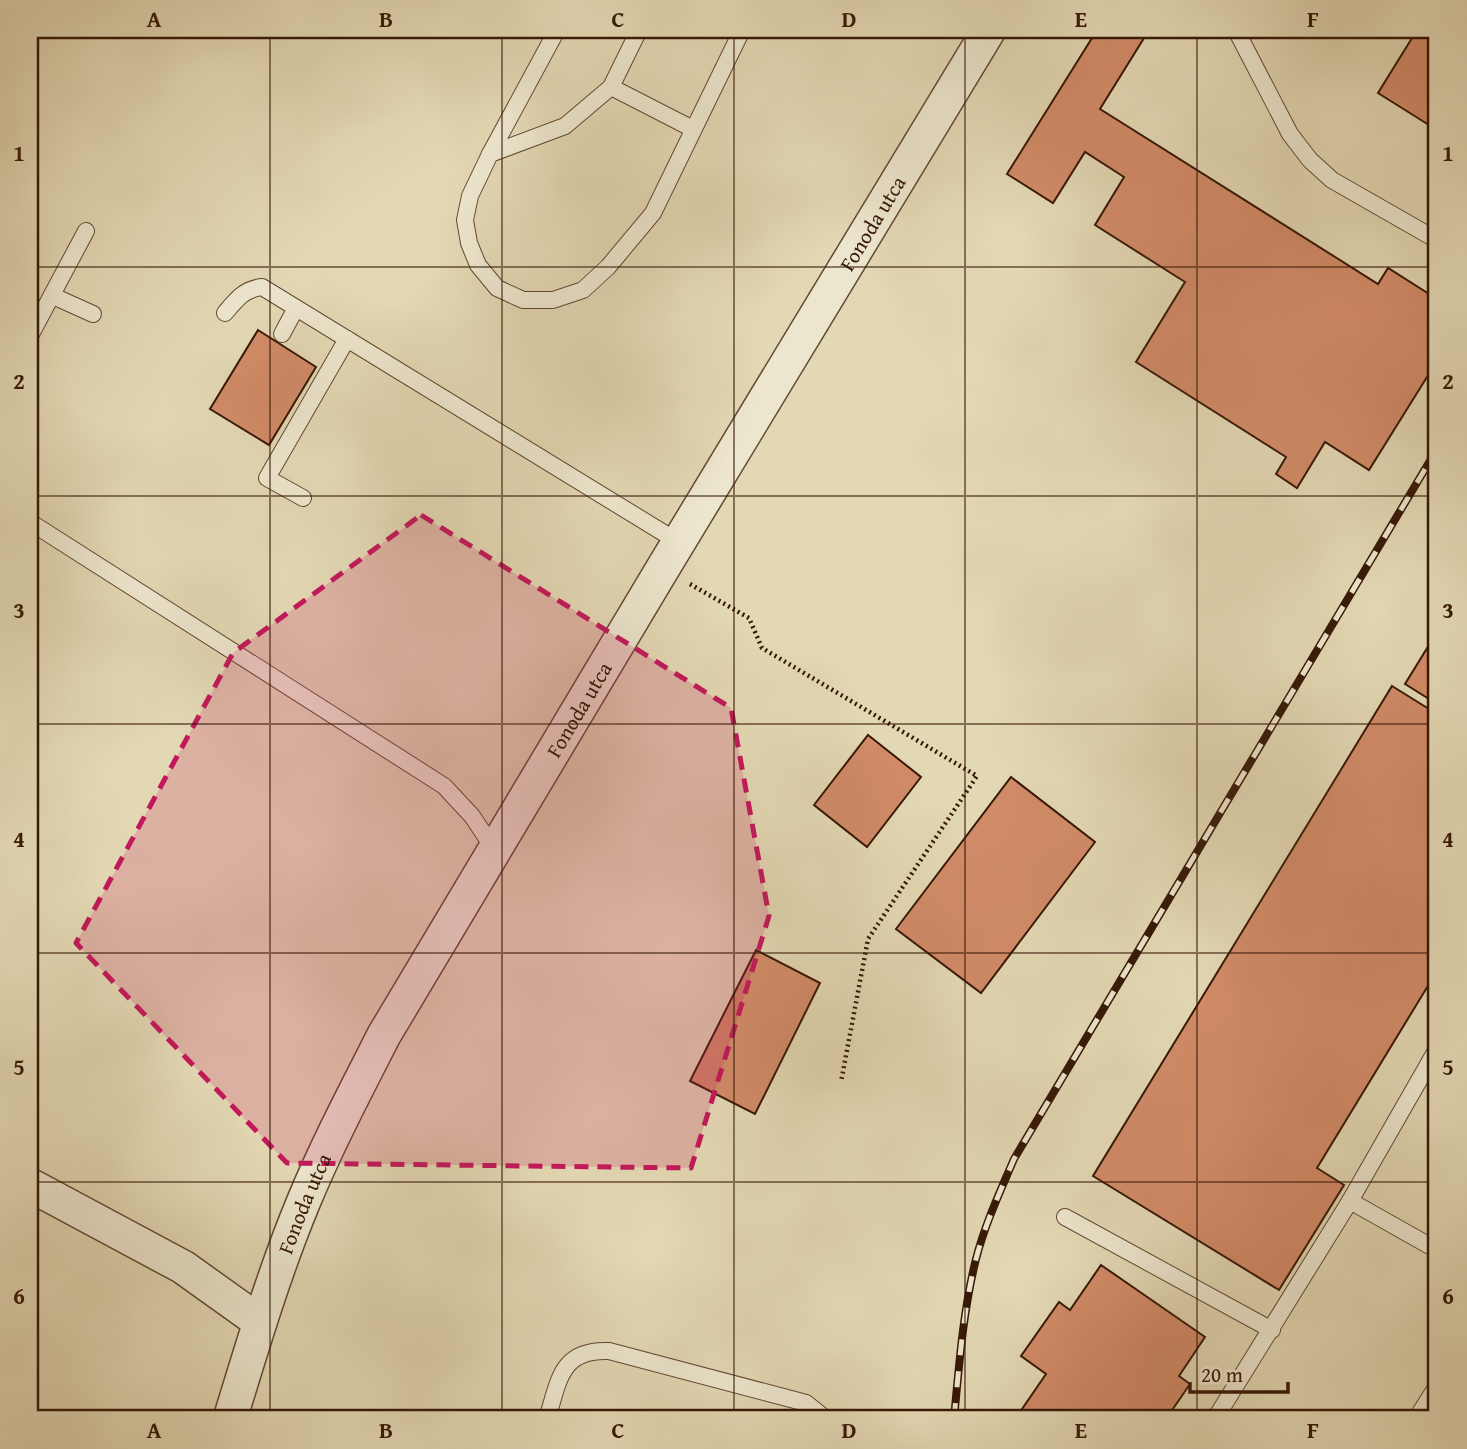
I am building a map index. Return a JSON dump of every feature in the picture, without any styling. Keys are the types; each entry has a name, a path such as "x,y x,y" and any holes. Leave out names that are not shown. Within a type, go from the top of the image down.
{"street":[{"name":"Fonoda utca","path":"230,1419 260,1322 303,1203 384,1035 989,30"},
{"path":"30,1185 183,1268 260,1322"}],"lane":[{"path":"557,30 470,197 465,220 469,243 478,265 497,288 523,300 553,300 583,290 617,256 653,212 742,30"},
{"path":"491,154 565,126 611,87 639,30"},
{"path":"1236,30 1290,134 1310,160 1332,180 1437,240"},
{"path":"611,87 693,129"},
{"path":"30,336 86,231"},
{"path":"225,313 241,295 252,288 262,287 680,543"},
{"path":"53,296 93,314"},
{"path":"282,334 296,308"},
{"path":"303,498 267,478 346,339"},
{"path":"30,522 443,786 472,816 494,849"},
{"path":"1215,1419 1350,1201 1437,1049"},
{"path":"1350,1201 1437,1250"},
{"path":"1065,1217 1272,1329"},
{"path":"547,1419 566,1366 574,1357 596,1350 609,1351 806,1403 826,1419"},
{"path":"1416,1419 1437,1386"}],"path":[{"path":"699,590 749,618 762,648 976,776 868,940 841,1082"}],"highlighted area":[{"path":"421,515 731,708 769,916 691,1168 287,1163 76,943 233,653"}],"building":[{"path":"1097,30 1149,30 1100,109 1378,284 1388,268 1437,299 1437,361 1369,470 1325,442 1297,488 1276,474 1286,457 1136,362 1185,282 1095,225 1124,177 1085,152 1053,203 1007,174"},
{"path":"1417,30 1437,30 1437,130 1378,93"},
{"path":"258,330 316,367 269,445 210,409"},
{"path":"1437,632 1437,704 1405,684"},
{"path":"1392,686 1437,714 1437,971 1317,1168 1344,1185 1279,1290 1093,1176"},
{"path":"868,735 921,777 867,847 814,805"},
{"path":"1011,777 1095,842 981,993 896,929"},
{"path":"756,950 820,983 755,1114 690,1081"},
{"path":"1101,1265 1205,1337 1179,1376 1190,1384 1166,1419 1031,1419 1020,1412 1046,1374 1021,1356 1059,1302 1070,1310"}],"railway":[{"path":"954,1419 965,1319 976,1259 988,1221 1014,1159 1437,449"}]}
